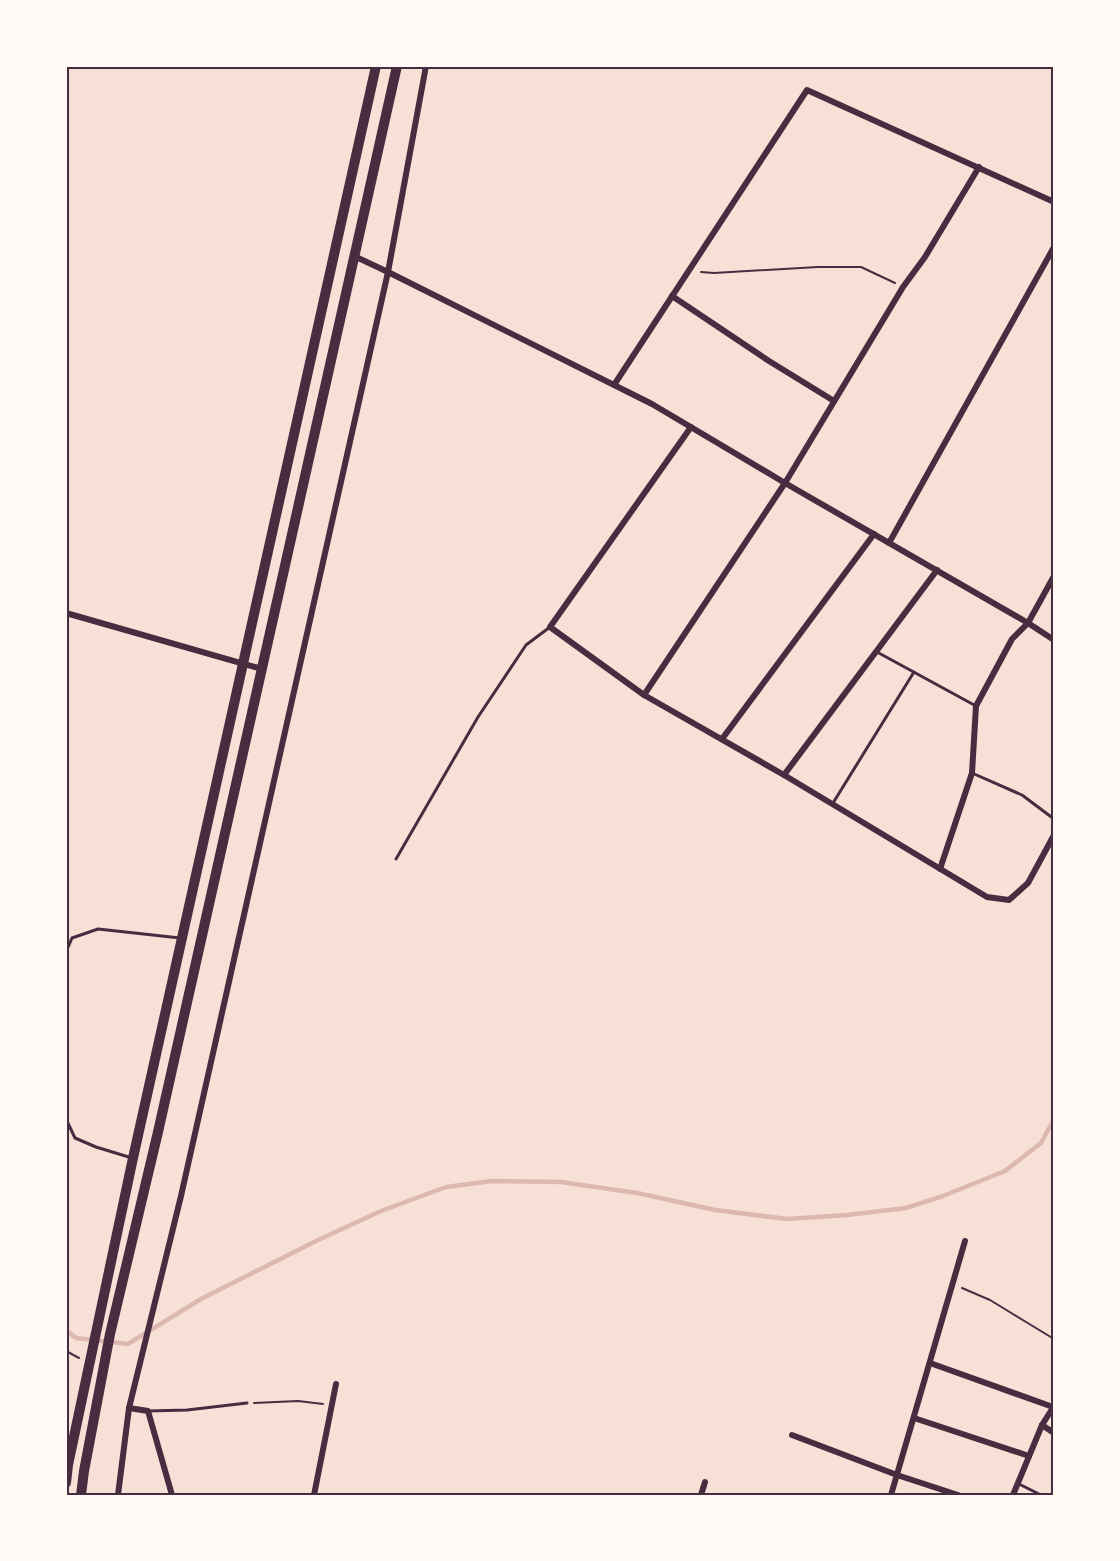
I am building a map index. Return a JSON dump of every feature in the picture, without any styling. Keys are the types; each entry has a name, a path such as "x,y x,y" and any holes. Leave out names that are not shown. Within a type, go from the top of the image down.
{"highway":[{"path":"66,1482 67,1465 133,1158 376,66"},
{"path":"81,1495 110,1334 158,1132 397,66"}],"street":[{"path":"118,1495 129,1408 181,1196 388,272 426,66"},
{"path":"614,385 807,90 1054,202"},
{"path":"644,695 785,483 903,286 925,257 979,167"},
{"path":"889,543 1054,247"},
{"path":"354,256 652,404 1054,640"},
{"path":"672,296 834,401"},
{"path":"691,427 550,627 644,695 784,775 987,897 1010,900 1028,883 1054,836"},
{"path":"722,739 874,534"},
{"path":"784,775 937,570"},
{"path":"940,869 972,773 976,706 1012,639 1028,623 1054,576"},
{"path":"66,613 262,669"},
{"path":"891,1495 965,1241"},
{"path":"930,1363 1054,1407 1042,1425 1012,1495"},
{"path":"314,1495 336,1384"},
{"path":"129,1408 148,1411 172,1495"},
{"path":"914,1418 1029,1456"},
{"path":"1042,1425 1054,1433"},
{"path":"792,1435 897,1475 958,1495"},
{"path":"701,1495 705,1482"}],"lane":[{"path":"396,859 478,717 526,645 550,627"},
{"path":"876,652 976,706"},
{"path":"832,804 914,672"},
{"path":"972,773 1022,795 1054,819"},
{"path":"66,952 72,938 98,929 182,938"},
{"path":"66,1119 75,1138 133,1158"},
{"path":"148,1411 187,1410 247,1403"},
{"path":"1017,1483 1041,1495"}],"path":[{"path":"689,270 714,273 861,267 903,286"},
{"path":"953,1284 990,1300 1054,1339"},
{"path":"247,1403 298,1401 332,1405"}],"waterway":[{"path":"66,1330 76,1338 128,1344 201,1299 316,1241 381,1211 446,1187 492,1181 561,1182 637,1193 715,1210 787,1219 847,1215 906,1208 1005,1171 1041,1143 1054,1119"}]}
